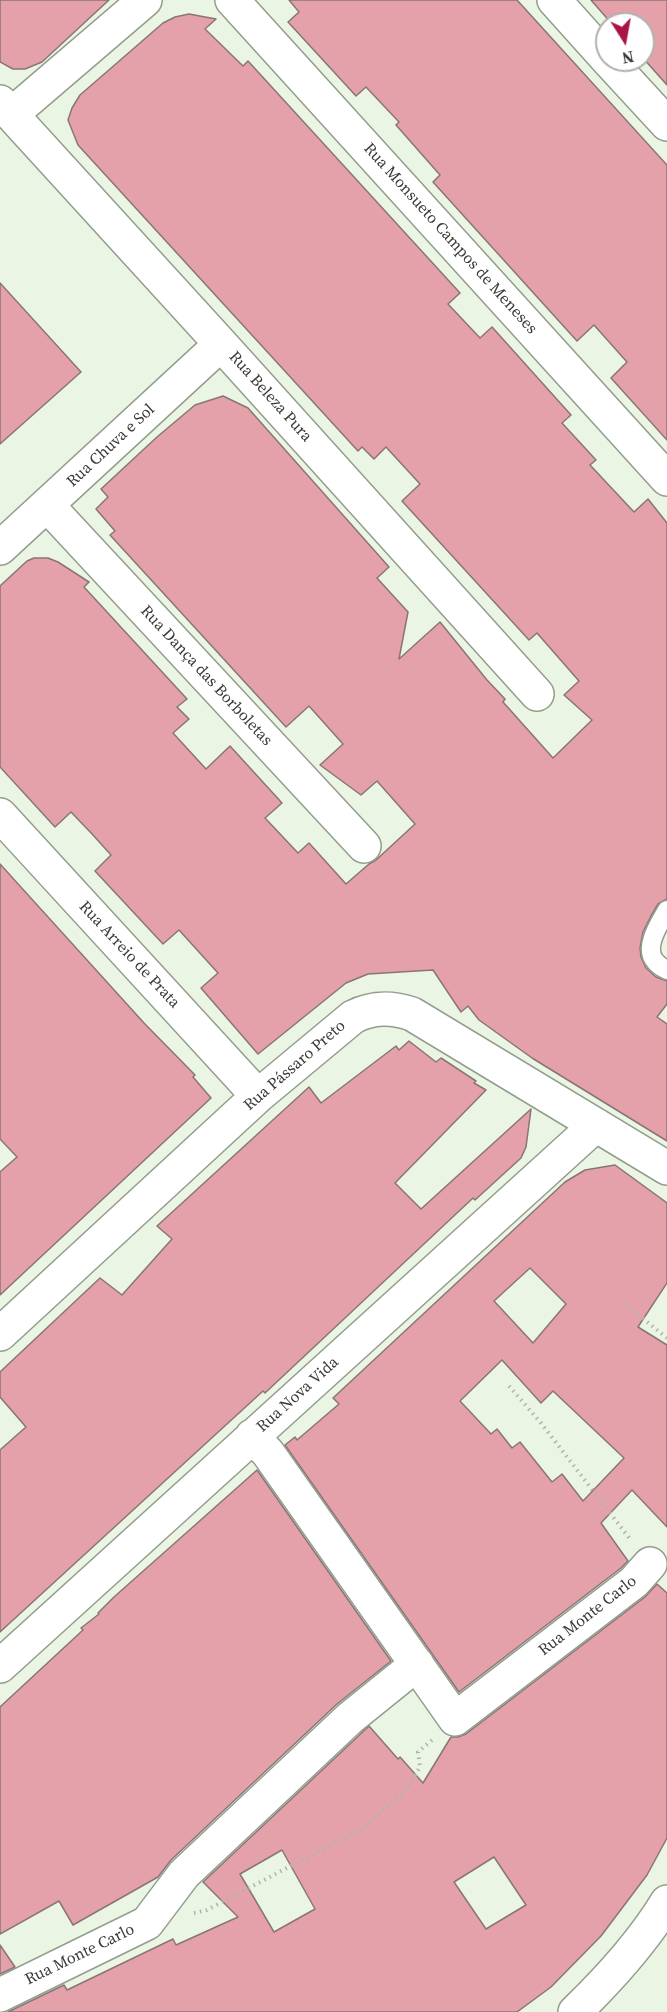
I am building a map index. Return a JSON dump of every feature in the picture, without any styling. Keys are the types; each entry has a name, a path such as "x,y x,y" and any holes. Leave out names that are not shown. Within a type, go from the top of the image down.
{"street":[{"path":"6,108 145,0"},
{"name":"Rua Monsueto Campos de Meneses","path":"232,0 667,479"},
{"path":"554,0 595,45"},
{"path":"620,72 667,124"},
{"name":"Rua Beleza Pura","path":"6,108 537,694"},
{"name":"Rua Chuva e Sol","path":"0,548 221,344"},
{"name":"Rua Dança das Borboletas","path":"47,505 364,846"},
{"name":"Rua Arreio de Prata","path":"0,815 258,1096"},
{"name":"Rua Pássaro Preto","path":"0,1334 258,1096 363,1011 396,1009 412,1014 667,1168"},
{"name":"Rua Nova Vida","path":"0,1666 596,1125"},
{"path":"252,1436 268,1453 455,1719"},
{"name":"Rua Monte Carlo","path":"455,1719 634,1582 650,1564"},
{"name":"Rua Monte Carlo","path":"0,1995 147,1923 184,1874 350,1718 417,1664"},
{"path":"575,2012 606,1982 655,1921 667,1902"}],"lane":[{"path":"667,910 659,923 650,948 655,962 667,970"}],"path":[{"path":"624,1303 667,1338"},
{"name":"Rua Monte Carlo","path":"509,1386 541,1423 650,1564"},
{"path":"147,1923 207,1910 365,1827 406,1789 420,1767 418,1752 455,1719"}],"building":[{"path":"0,0 109,0 42,62 25,69 13,69 0,62"},
{"path":"289,0 517,0 667,165 667,440 611,378 627,362 594,325 577,341 433,182 440,175 396,125 399,122 366,87 356,96 288,22 299,12"},
{"path":"591,0 667,0 667,85 655,72 655,12 602,12"},
{"path":"189,14 216,19 205,29 243,66 248,61 460,293 448,304 480,338 492,327 571,415 562,423 596,460 590,465 634,512 648,499 667,523 667,899 658,904 651,916 643,932 640,948 646,968 656,977 667,981 667,1004 657,1017 667,1024 667,1141 532,1058 479,1020 468,1006 461,1012 433,970 368,974 346,983 258,1054 201,988 218,973 179,930 163,944 95,871 111,855 93,835 71,812 55,827 0,767 0,586 27,561 34,558 48,558 89,582 84,587 187,699 177,707 189,719 173,733 206,769 230,746 282,803 265,818 298,853 309,843 346,884 415,824 377,781 361,795 320,765 343,744 309,706 286,727 110,535 115,531 96,509 108,497 101,489 157,437 195,405 223,396 248,408 389,567 377,578 408,612 399,659 440,622 505,699 503,702 553,758 592,720 564,695 579,681 537,633 529,640 402,501 420,484 386,447 374,459 362,447 358,451 78,145 68,120 80,95 163,23"},
{"path":"0,283 81,372 0,444"},
{"path":"0,864 144,1023 195,1075 193,1077 211,1098 0,1295 0,1172 17,1157 0,1139"},
{"path":"409,1041 436,1062 441,1058 486,1090 395,1183 421,1209 531,1109 526,1147 521,1158 475,1200 473,1198 265,1393 263,1391 0,1632 0,1450 26,1427 0,1397 0,1372 100,1278 122,1295 172,1239 157,1226 309,1087 321,1103 396,1046 399,1050"},
{"path":"615,1165 667,1203 667,1283 638,1327 667,1345 667,1527 632,1490 601,1523 628,1561 459,1692 285,1445 295,1437 297,1440 339,1404 333,1398 565,1182 585,1170","holes":["530,1268 566,1304 533,1343 494,1301","502,1360 541,1403 553,1391 624,1458 583,1501 562,1474 552,1482 520,1442 512,1448 497,1429 491,1434 460,1401"]},
{"path":"257,1470 391,1661 337,1704 171,1860 158,1877 73,1925 59,1901 0,1934 0,1707 83,1630 81,1628 99,1614 114,1597"},
{"path":"657,1584 667,1593 667,1838 647,1875 601,1936 551,1987 517,2012 8,2012 64,1985 67,1990 173,1939 176,1945 238,1917 203,1882 369,1726 423,1783 451,1737 466,1734 645,1597","holes":["282,1850 315,1909 274,1932 240,1874","494,1857 526,1905 486,1929 454,1882"]},
{"path":"0,1945 15,1967 0,1974"}]}
